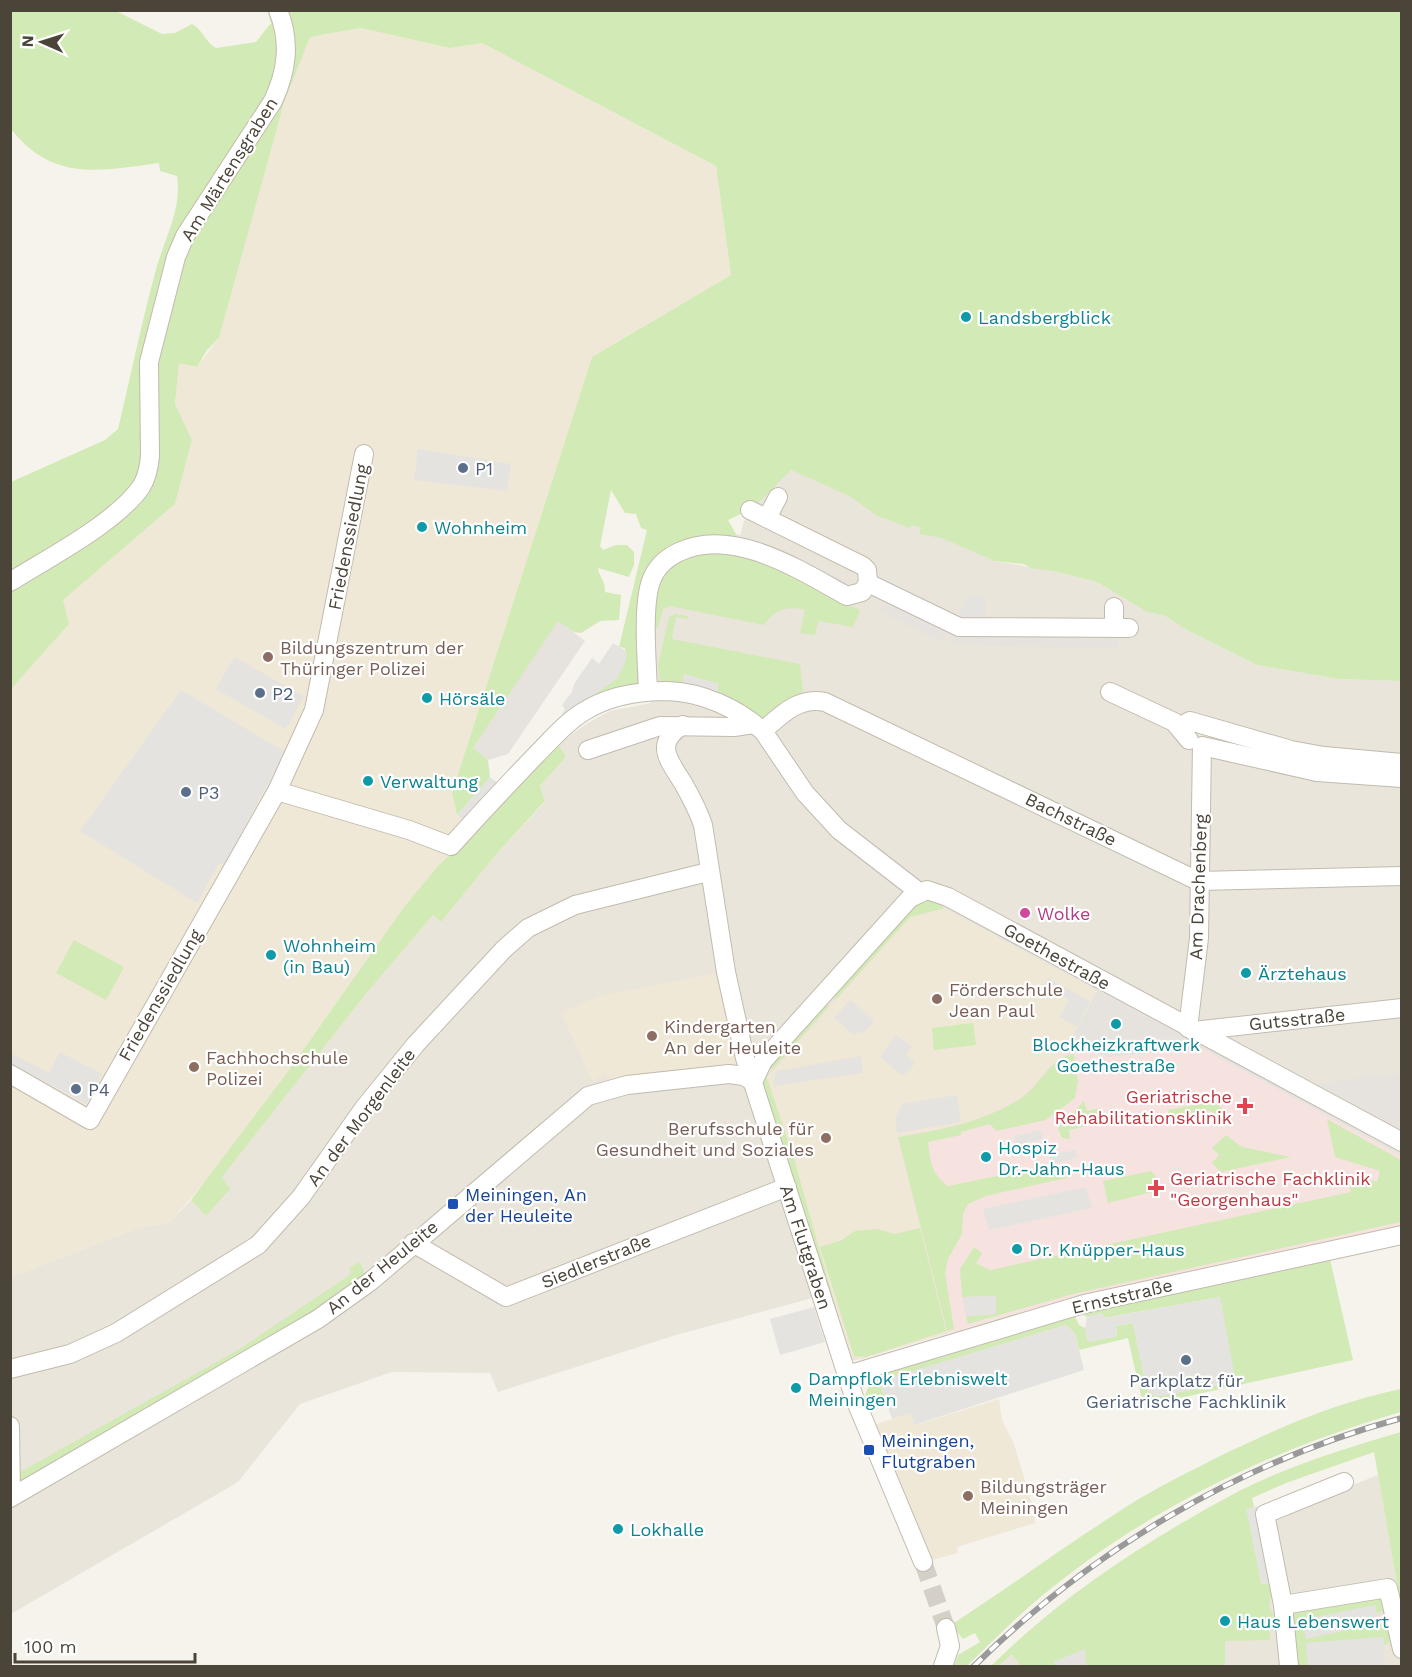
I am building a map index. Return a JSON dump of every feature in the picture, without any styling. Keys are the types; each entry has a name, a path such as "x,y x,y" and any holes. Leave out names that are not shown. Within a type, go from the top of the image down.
{"street":[{"name":"Am Märtensgraben","path":"10,582 104,521 129,501 142,485 149,469 150,456 149,363 168,283 185,236 273,101 282,80 287,41 278,10"},
{"name":"Friedenssiedlung","path":"10,1074 90,1120 277,791 314,710 364,454"},
{"path":"766,518 778,497"},
{"path":"277,791 409,830 451,846 571,720 606,700 648,691 647,629 650,582 666,559 705,544 748,550 792,567 847,596 862,592 868,583 867,570 863,566 750,510"},
{"path":"868,583 959,627 1121,628 1114,607"},
{"name":"Goethestraße","path":"648,691 701,696 758,727 805,793 839,830 919,891 935,891 948,897 1401,1142"},
{"path":"1110,692 1174,722 1189,740 1202,746 1317,772 1401,778"},
{"name":"Bachstraße","path":"758,727 806,701 825,702 1198,881 1401,876"},
{"path":"1185,734 1186,723 1190,721 1291,750 1324,756 1401,763"},
{"name":"Am Flutgraben","path":"683,725 667,740 665,753 698,811 703,825 708,872 726,972 753,1082 847,1375 874,1448 923,1562"},
{"path":"588,750 660,726 758,727"},
{"name":"Am Drachenberg","path":"1190,1029 1199,938 1198,881 1202,746"},
{"name":"An der Morgenleite","path":"10,1369 70,1354 107,1338 258,1245 301,1197 364,1108 403,1059 504,949 528,928 575,905 708,872"},
{"path":"753,1082 763,1061 910,898 919,891"},
{"name":"Gutsstraße","path":"1190,1029 1401,1008"},
{"name":"An der Heuleite","path":"11,1497 318,1319 372,1281 413,1243 588,1096 605,1089 627,1085 729,1074 737,1074 753,1082"},
{"name":"Siedlerstraße","path":"413,1243 506,1297 787,1187"},
{"name":"Ernststraße","path":"847,1375 1084,1304 1401,1234"},
{"path":"10,1426 11,1497"},
{"path":"1289,1666 1283,1605 1265,1514 1344,1482"},
{"path":"1283,1605 1388,1588 1401,1649"},
{"path":"943,1666 950,1646 946,1628"}],"shaded area":[{"name":"Bildungszentrum der Thüringer Polizei","path":"361,28 450,48 482,43 716,166 731,275 592,357 452,793 457,815 475,831 438,866 404,907 289,1070 205,1182 170,1222 135,1229 11,1277 11,689 69,624 62,600 175,504 192,440 175,404 179,362 197,367 219,338 284,103 310,37"},
{"name":"P1","path":"418,449 511,464 507,491 414,480"},
{"path":"791,470 994,561 1053,571 1097,582 1147,612 1165,616 1185,629 1257,665 1340,679 1401,681 1401,1222 1073,1294 862,1359 848,1361 831,1293 676,1335 498,1392 490,1373 392,1372 300,1404 238,1482 11,1614 11,1277 135,1229 170,1222 191,1200 198,1207 365,995 433,915 441,922 499,851 545,802 540,786 566,757 558,744 586,724 610,711 651,703 656,595 735,555 748,506"},
{"path":"736,534 796,556 847,582 844,589 734,542"},
{"path":"975,596 986,598 986,622 964,619 959,614 967,598"},
{"path":"886,598 948,629 942,642 880,611"},
{"path":"558,620 585,641 508,754 488,760 473,748"},
{"path":"954,631 1118,633 1118,648 952,645"},
{"path":"613,643 626,651 626,660 618,678 559,720 565,709 562,705 592,658 599,664"},
{"name":"P2","path":"234,657 304,696 286,729 216,689"},
{"path":"684,674 719,684 716,695 682,686"},
{"name":"P3","path":"181,690 285,752 224,865 219,863 197,903 80,831"},
{"path":"490,777 499,784 464,821 457,815"},
{"path":"945,904 1186,1034 1185,1037 943,907"},
{"path":"945,908 1097,991 1063,1054 1020,1098 968,1123 897,1136 947,1334 858,1359 849,1354 767,1078 910,917"},
{"name":"Kindergarten An der Heuleite","path":"718,973 738,1064 736,1066 610,1081 605,1073 593,1082 561,1013 600,996"},
{"path":"1048,978 1090,1001 1077,1027 1060,1017 1069,1000 1043,986"},
{"path":"1097,991 1185,1037 1201,1048 1109,1057 1093,1052 1063,1054"},
{"path":"850,1000 874,1021 863,1034 859,1031 854,1035 834,1018"},
{"path":"896,1035 912,1046 906,1055 915,1063 903,1076 880,1057"},
{"path":"1208,1047 1393,1146 1391,1149 1206,1050"},
{"name":"Geriatrische Fachklinik \"Georgenhaus\"","path":"1201,1048 1401,1156 1401,1226 1073,1297 947,1334 897,1136 968,1123 1019,1098 1063,1054 1093,1052 1109,1057"},
{"name":"P4","path":"60,1052 102,1074 86,1104 11,1063 12,1054 49,1073"},
{"path":"861,1056 863,1073 773,1086 776,1071"},
{"path":"1401,1073 1401,1131 1391,1130 1311,1085"},
{"path":"957,1095 961,1122 897,1133 895,1118 902,1104"},
{"path":"1041,1130 1043,1139 1015,1145 1014,1136"},
{"path":"1076,1150 1077,1158 1052,1164 1050,1155"},
{"path":"1086,1187 1092,1208 989,1230 983,1209"},
{"path":"996,1296 996,1314 966,1316 962,1297"},
{"name":"Parkplatz für Geriatrische Fachklinik","path":"1220,1297 1235,1377 1225,1384 1156,1397 1147,1390 1133,1323 1116,1326 1117,1336 1088,1342 1085,1328 1087,1317 1102,1313 1105,1318"},
{"path":"814,1307 825,1342 780,1355 770,1319"},
{"path":"1066,1325 1075,1334 1084,1370 914,1425 911,1413 892,1419 879,1381"},
{"name":"Bildungsträger Meiningen","path":"999,1399 1002,1420 1014,1444 1035,1514 1035,1523 957,1547 958,1553 932,1560 876,1424 911,1413 915,1425"},
{"path":"1378,1475 1401,1607 1401,1666 992,1666 1027,1633 1086,1586 1135,1552 1183,1525 1272,1517"},
{"path":"1257,1506 1273,1583 1262,1584 1246,1509"},
{"path":"1375,1605 1378,1623 1306,1639 1302,1620"},
{"path":"1383,1637 1385,1665 1308,1666 1306,1643"},
{"path":"1085,1649 1086,1666 1055,1666 1053,1662"}],"green space":[{"path":"267,10 1401,11 1401,681 1339,679 1257,665 1185,629 1165,616 1147,612 1097,582 1031,568 1024,564 994,561 942,538 919,534 921,528 912,525 909,528 876,515 851,497 791,470 760,501 748,506 745,512 728,520 736,534 734,542 662,556 639,683 593,696 612,681 620,671 625,648 619,647 647,530 641,528 636,514 625,513 611,490 600,546 603,550 616,545 627,545 634,552 634,565 629,577 598,568 605,592 621,595 619,620 600,621 581,633 574,632 558,621 473,748 488,760 490,777 457,815 452,793 592,357 731,275 716,166 482,43 450,48 361,28 310,37 284,103 219,338 207,350 197,367 179,363 175,404 192,440 175,504 63,600 69,624 11,689 11,482 105,440 118,429 141,327 157,266 175,211 178,188 177,176 160,171 159,163 116,169 78,169 43,158 27,146 11,129 11,11 116,11 162,34 175,33 192,24 216,48 256,42 271,23"},
{"path":"713,552 742,557 767,565 808,584 834,600 858,609 860,612 853,627 818,621 815,635 800,633 805,610 792,608 782,610 764,625 669,606 663,609 658,628 655,628 657,597 665,575 682,560"},
{"path":"676,614 688,616 688,619 676,617 672,639 800,664 803,691 764,717 757,717 716,695 719,684 684,674 682,686 660,683 658,665 669,617"},
{"path":"557,742 566,757 540,786 545,801 499,851 441,922 433,915 365,995 222,1177 230,1189 206,1216 191,1200 289,1070 404,907 438,866 475,831"},
{"path":"930,898 943,903 941,906 945,908 910,917 836,999 830,993 910,907"},
{"path":"74,940 124,967 106,1000 56,973"},
{"path":"824,1001 829,1006 772,1070 766,1065"},
{"path":"973,1023 976,1045 934,1050 932,1028"},
{"path":"1074,1054 1078,1081 1075,1098 1046,1120 996,1131 990,1124 961,1132 961,1135 928,1142 933,1167 938,1177 948,1186 1031,1169 1075,1176 986,1196 968,1204 963,1214 962,1234 948,1259 945,1273 954,1329 947,1331 898,1137 960,1124 1003,1108 1025,1095 1058,1061"},
{"path":"759,1077 767,1078 794,1159 849,1354"},
{"path":"1084,1101 1087,1111 1100,1108 1103,1122 1069,1130 1070,1139 1062,1138 1058,1129"},
{"path":"1214,1101 1232,1119 1226,1126 1210,1111 1169,1118 1168,1110"},
{"path":"1327,1119 1401,1160 1401,1222 1073,1294 968,1324 966,1316 996,1314 995,1296 962,1297 960,1269 974,1247 982,1253 976,1263 990,1270 1351,1192 1347,1173 1377,1182 1380,1171 1335,1157"},
{"path":"1226,1135 1242,1147 1291,1157 1221,1172 1212,1163 1219,1155 1212,1148"},
{"path":"1151,1171 1160,1182 1156,1191 1108,1203 1103,1181"},
{"path":"920,1228 946,1331 866,1357 854,1356 820,1247 842,1240 855,1231 877,1229 895,1234"},
{"path":"1330,1259 1353,1360 1148,1405 1142,1400 1128,1338 1079,1350 1075,1334 1066,1325 880,1382 886,1402 866,1401 865,1395 873,1376 1075,1316 1079,1325 1085,1328 1088,1342 1117,1336 1116,1326 1133,1323 1147,1390 1220,1297 1104,1318 1102,1313 1087,1317 1081,1313"},
{"path":"360,1262 365,1275 360,1285 21,1483 17,1480 20,1472 238,1350 351,1274 349,1268"},
{"path":"1401,1389 1401,1412 1305,1444 1258,1463 1168,1509 1125,1535 1043,1595 967,1666 954,1666 958,1655 980,1642 975,1633 963,1639 951,1625 1129,1505 1222,1455 1288,1425 1331,1408"},
{"path":"1401,1432 1401,1607 1374,1452 1286,1483 1252,1498 1254,1507 1247,1510 1261,1584 1273,1583 1269,1607 1279,1626 1269,1627 1270,1640 1225,1641 1225,1666 1021,1666 1012,1654 998,1666 991,1666 1047,1615 1077,1592 1141,1548 1206,1509 1239,1491 1298,1465"},
{"path":"1382,1596 1387,1610 1376,1613 1375,1605 1302,1620 1306,1638 1389,1623 1393,1641 1384,1645 1383,1637 1306,1643 1308,1666 1295,1666 1290,1617 1298,1609"}],"tunnel":[{"path":"923,1562 946,1628"}],"railway":[{"path":"974,1666 1068,1584 1119,1548 1172,1515 1227,1485 1284,1459 1342,1436 1402,1418"}],"place":[{"name":"Landsbergblick","path":"966,317"},
{"name":"P1","path":"463,468"},
{"name":"Wohnheim","path":"422,527"},
{"name":"Bildungszentrum der Thüringer Polizei","path":"268,657"},
{"name":"P2","path":"260,693"},
{"name":"Hörsäle","path":"427,698"},
{"name":"Verwaltung","path":"368,781"},
{"name":"P3","path":"186,792"},
{"name":"Wolke","path":"1025,913"},
{"name":"Wohnheim (in Bau)","path":"271,955"},
{"name":"Ärztehaus","path":"1246,973"},
{"name":"Förderschule Jean Paul","path":"937,999"},
{"name":"Blockheizkraftwerk Goethestraße","path":"1116,1024"},
{"name":"Kindergarten An der Heuleite","path":"652,1036"},
{"name":"Fachhochschule Polizei","path":"194,1067"},
{"name":"P4","path":"76,1089"},
{"name":"Geriatrische Rehabilitationsklinik","path":"1245,1106"},
{"name":"Berufsschule für Gesundheit und Soziales","path":"826,1138"},
{"name":"Hospiz Dr.-Jahn-Haus","path":"986,1157"},
{"name":"Geriatrische Fachklinik \"Georgenhaus\"","path":"1156,1188"},
{"name":"Meiningen, An der Heuleite","path":"453,1204"},
{"name":"Dr. Knüpper-Haus","path":"1017,1249"},
{"name":"Parkplatz für Geriatrische Fachklinik","path":"1186,1360"},
{"name":"Dampflok Erlebniswelt Meiningen","path":"796,1388"},
{"name":"Meiningen, Flutgraben","path":"869,1450"},
{"name":"Bildungsträger Meiningen","path":"968,1496"},
{"name":"Lokhalle","path":"618,1529"},
{"name":"Haus Lebenswert","path":"1225,1621"}]}
